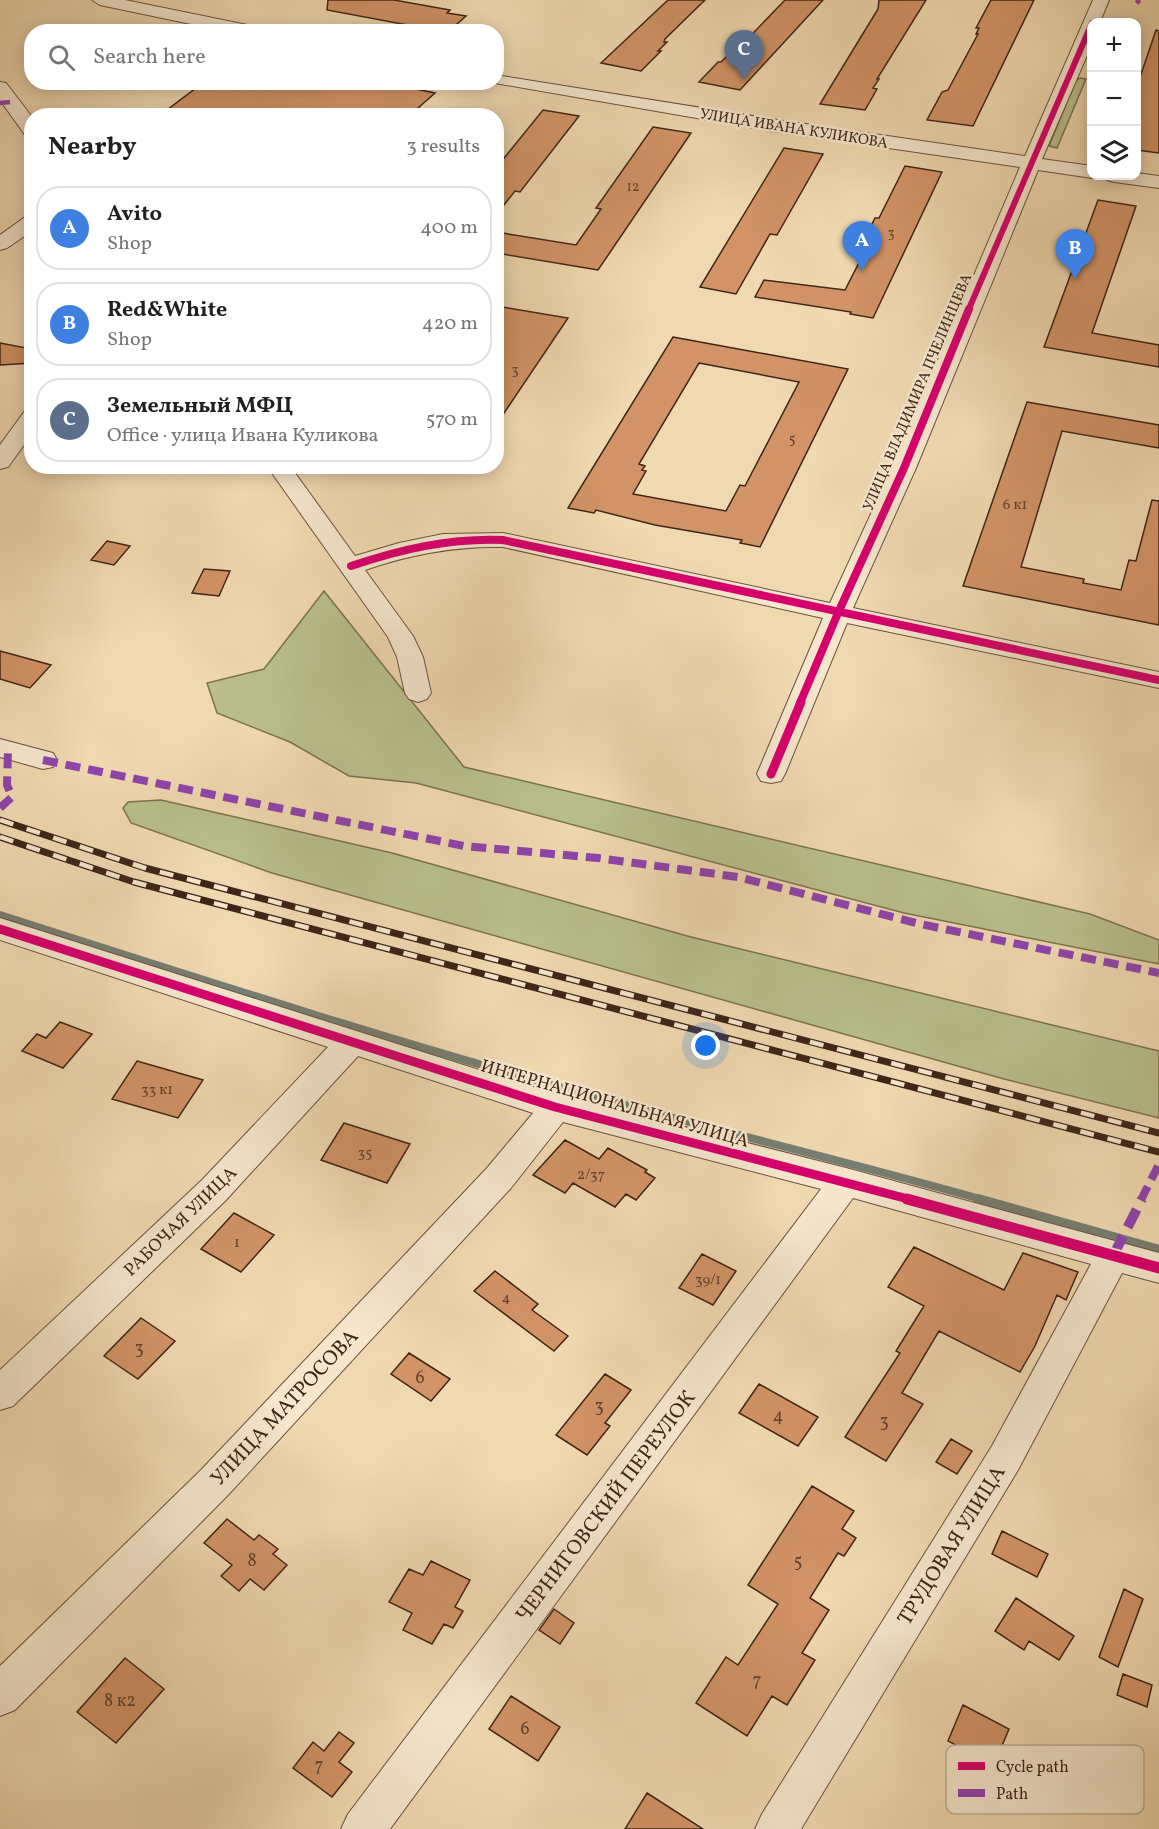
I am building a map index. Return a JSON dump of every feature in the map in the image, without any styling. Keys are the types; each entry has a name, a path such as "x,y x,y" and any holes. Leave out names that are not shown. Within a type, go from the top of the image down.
{"street":[{"path":"100,0 218,24"},
{"name":"УЛИЦА ВЛАДИМИРА ПЧЕЛИНЦЕВА","path":"1094,18 1101,0"},
{"name":"УЛИЦА ВЛАДИМИРА ПЧЕЛИНЦЕВА","path":"771,774 838,613 904,468 1087,34"},
{"name":"УЛИЦА ИВАНА КУЛИКОВА","path":"504,81 771,125 1087,171"},
{"path":"0,87 24,120"},
{"path":"1141,180 1159,182"},
{"path":"0,244 24,227"},
{"path":"0,462 24,428"},
{"path":"284,474 400,636 410,657 418,693"},
{"path":"351,566 433,542 460,538 502,540 1159,680"},
{"path":"0,748 43,760"},
{"name":"ИНТЕРНАЦИОНАЛЬНАЯ УЛИЦА","path":"2,931 555,1107 846,1182 1159,1268"},
{"name":"РАБОЧАЯ УЛИЦА","path":"0,1394 214,1190 352,1041"},
{"name":"УЛИЦА МАТРОСОВА","path":"0,1696 154,1546 275,1420 395,1286 474,1207 540,1129 555,1107"},
{"name":"ЧЕРНИГОВСКИЙ ПЕРЕУЛОК","path":"363,1829 846,1182"},
{"name":"ТРУДОВАЯ УЛИЦА","path":"777,1829 1005,1458 1114,1254"}],"green space":[{"path":"1086,79 1057,148 1049,146 1076,80"},
{"path":"324,591 464,767 1090,914 1159,940 1159,964 904,913 416,783 349,776 290,742 217,713 207,683 264,669"},
{"path":"161,800 392,853 691,937 1159,1051 1159,1118 1004,1079 272,873 131,823 123,808 128,802"}],"building":[{"path":"328,0 394,0 450,10 447,13 466,16 457,24 402,24 327,10"},
{"path":"668,0 705,0 665,39 664,42 667,42 658,51 661,51 641,71 601,63"},
{"path":"785,0 823,0 740,90 699,82 718,62 729,54 732,55"},
{"path":"879,0 926,0 877,79 879,79 873,88 877,89 865,110 820,104 878,9"},
{"path":"991,0 1034,0 973,126 927,120 942,92 948,90 978,34 976,34 979,28 976,28"},
{"path":"1156,30 1159,31 1159,153 1141,151 1141,74"},
{"path":"193,90 421,90 435,93 418,108 170,108"},
{"path":"543,110 579,116 520,192 515,191 504,205 504,158"},
{"path":"653,127 691,133 598,270 504,254 504,233 576,245 601,209 596,208"},
{"path":"784,148 823,154 777,235 770,234 736,294 700,287"},
{"path":"905,166 942,172 873,318 850,314 851,312 755,297 764,280 845,290 864,253 858,252 875,218 879,218"},
{"path":"1098,200 1136,206 1092,333 1159,345 1159,367 1044,347"},
{"path":"504,307 568,318 504,413"},
{"path":"673,337 848,369 760,547 740,543 742,540 655,525 596,510 594,513 568,508","holes":["699,363 799,382 745,486 740,485 726,511 633,494 646,471 642,470 645,466 639,464"]},
{"path":"0,343 24,348 24,364 0,365"},
{"path":"1027,402 1159,425 1159,448 1062,431 1021,567 1084,579 1083,583 1121,590 1129,560 1136,561 1152,500 1159,501 1159,625 963,586"},
{"path":"107,541 130,546 114,565 91,560"},
{"path":"204,569 230,571 219,596 192,593"},
{"path":"0,651 51,665 30,688 0,679"},
{"path":"60,1022 92,1034 63,1068 22,1051 37,1034 46,1038"},
{"path":"137,1061 203,1080 178,1118 112,1099"},
{"path":"344,1123 410,1144 387,1183 321,1160"},
{"path":"565,1140 599,1159 608,1148 647,1170 645,1172 655,1178 636,1200 626,1194 615,1207 573,1183 565,1193 533,1175"},
{"path":"234,1213 274,1235 241,1272 201,1249"},
{"path":"914,1247 1004,1290 1023,1253 1078,1272 1066,1300 1057,1295 1035,1346 1020,1372 939,1331 902,1393 923,1404 886,1461 845,1437 900,1353 896,1351 924,1306 888,1287"},
{"path":"702,1254 736,1271 713,1305 679,1288"},
{"path":"495,1271 538,1304 532,1310 568,1336 554,1351 474,1291"},
{"path":"141,1318 175,1341 138,1379 104,1356"},
{"path":"409,1353 450,1379 431,1401 391,1374"},
{"path":"605,1374 631,1390 605,1423 610,1426 587,1455 556,1435"},
{"path":"759,1384 818,1417 798,1446 739,1413"},
{"path":"951,1439 972,1451 957,1474 936,1462"},
{"path":"812,1486 854,1511 842,1529 856,1538 844,1556 838,1553 810,1598 829,1610 802,1653 815,1660 787,1705 772,1696 747,1736 696,1703 726,1657 738,1665 778,1604 748,1585"},
{"path":"227,1519 254,1540 259,1535 278,1549 273,1554 287,1565 264,1590 250,1579 239,1591 221,1576 232,1565 204,1543"},
{"path":"1002,1531 1048,1554 1037,1577 992,1554"},
{"path":"431,1561 470,1580 455,1607 463,1611 453,1628 444,1624 432,1644 403,1630 412,1613 389,1602 409,1569 423,1575"},
{"path":"1124,1589 1143,1599 1118,1667 1099,1657"},
{"path":"1016,1598 1074,1636 1059,1660 1029,1641 1024,1650 995,1631"},
{"path":"554,1609 574,1623 560,1644 539,1630"},
{"path":"125,1658 164,1689 116,1743 77,1712"},
{"path":"1123,1674 1152,1685 1147,1707 1117,1695"},
{"path":"511,1696 560,1727 538,1761 489,1729"},
{"path":"963,1705 1009,1729 1002,1745 956,1745 948,1741"},
{"path":"339,1732 354,1743 339,1762 352,1772 332,1797 293,1768 313,1742 324,1751"},
{"path":"647,1793 703,1829 625,1829"}],"waterway":[{"path":"0,915 416,1046 609,1101 984,1200"},
{"path":"978,1199 1159,1250"}],"railway":[{"path":"0,820 145,868 1159,1133"},
{"path":"0,837 134,882 1159,1152"}],"marked path":[{"path":"1136,0 1140,3"},
{"path":"0,103 10,102"},
{"path":"0,808 12,797 7,785 8,751"},
{"path":"43,760 464,846 598,858 738,877 920,924 1159,973"},
{"path":"1114,1254 1159,1164"}],"cycle path":[{"path":"771,774 838,613 904,468 989,260 1087,35"},
{"path":"351,566 425,544 461,540 503,540 1159,680"},
{"path":"0,929 555,1107 846,1182 1159,1268"}],"place":[{"name":"Земельный МФЦ","path":"744,80"},
{"name":"Avito","path":"862,271"},
{"name":"Red&White","path":"1075,279"}]}
